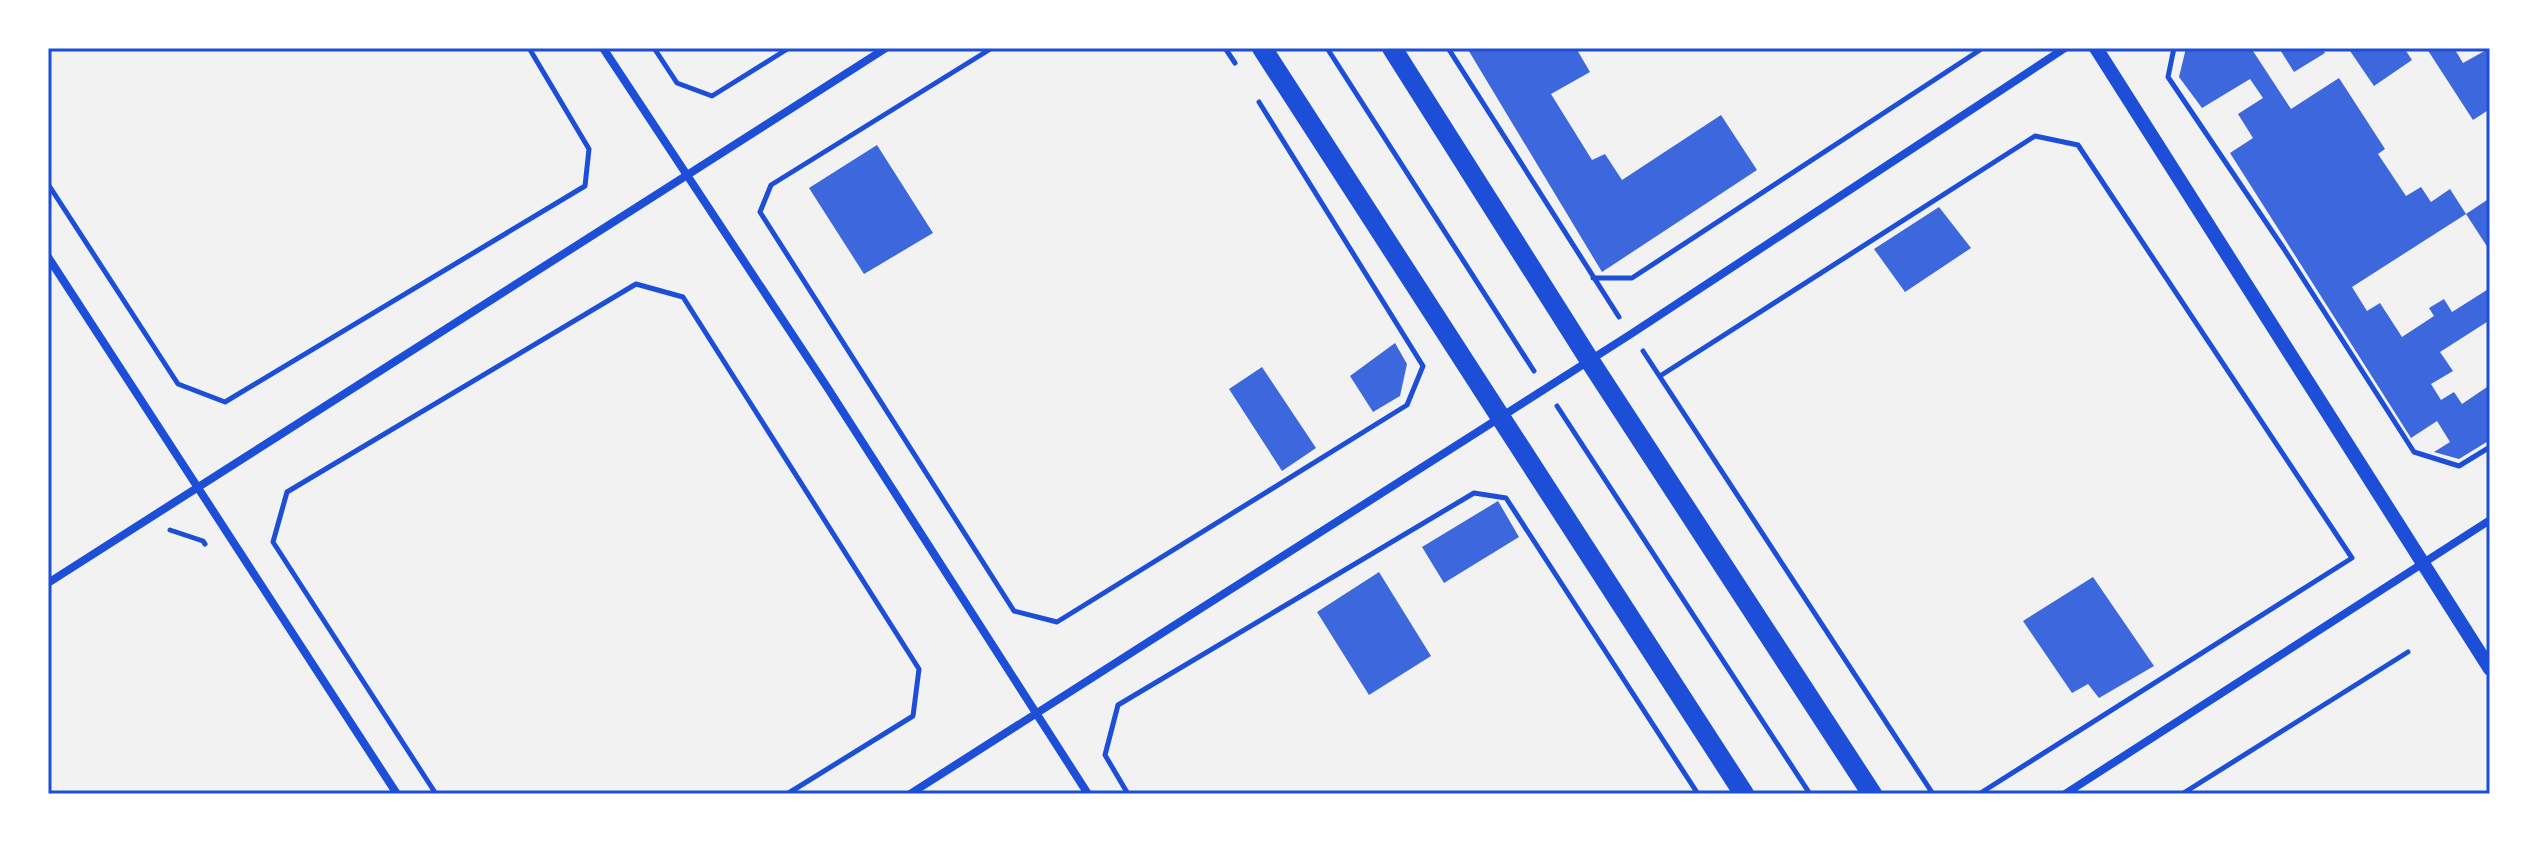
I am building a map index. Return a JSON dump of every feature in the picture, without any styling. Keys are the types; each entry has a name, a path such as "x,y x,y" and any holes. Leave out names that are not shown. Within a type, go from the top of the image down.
{"main road":[{"path":"1262,48 1502,415 1744,794"},
{"path":"1392,48 1590,361 1872,794"}],"street":[{"path":"603,48 1088,794"},
{"path":"48,583 886,48"},
{"path":"910,794 1590,361 2065,48"},
{"path":"2096,48 2490,669"},
{"path":"48,257 397,794"},
{"path":"2065,794 2490,520"}],"path":[{"path":"48,184 178,384 225,402 585,186 589,149 529,48"},
{"path":"654,48 677,83 712,96 789,48"},
{"path":"992,48 771,185 760,212 1014,611 1057,622 1407,405 1423,366 1258,101"},
{"path":"1225,48 1242,74"},
{"path":"1327,48 1810,794"},
{"path":"1448,48 1593,278 1933,794"},
{"path":"1593,278 1632,278 1983,48"},
{"path":"2174,48 2168,77 2284,249 2414,452 2459,466 2490,447"},
{"path":"1660,376 2035,136 2078,145 2352,558 1979,794"},
{"path":"436,794 273,542 287,492 636,284 683,297 919,669 913,716 787,794"},
{"path":"1128,794 1105,755 1118,705 1474,493 1506,498 1698,794"},
{"path":"163,528 203,541 211,554"},
{"path":"2182,794 2408,652"}],"building":[{"path":"1467,48 1576,48 1590,72 1551,94 1592,160 1605,154 1622,180 1721,115 1757,170 1602,272"},
{"path":"2186,48 2251,48 2291,109 2339,78 2385,149 2378,154 2406,196 2421,187 2431,202 2450,189 2466,214 2352,287 2367,311 2380,303 2402,337 2434,316 2429,308 2444,299 2452,312 2490,288 2490,320 2440,352 2453,371 2431,384 2441,400 2454,392 2462,404 2490,385 2490,440 2459,459 2434,452 2450,442 2437,421 2411,438 2230,153 2253,138 2238,114 2263,98 2250,79 2202,108 2179,77"},
{"path":"2279,48 2322,48 2325,53 2294,72"},
{"path":"2348,48 2404,48 2412,60 2374,86"},
{"path":"2429,48 2454,48 2463,63 2490,48 2490,109 2473,120"},
{"path":"877,145 933,233 864,274 809,188"},
{"path":"2490,198 2490,251 2466,214"},
{"path":"1939,207 1971,248 1905,292 1874,249"},
{"path":"1395,343 1407,364 1400,396 1373,412 1350,376"},
{"path":"1262,367 1316,448 1282,471 1229,389"},
{"path":"1498,501 1519,537 1444,583 1422,547"},
{"path":"1379,572 1431,656 1369,695 1317,612"},
{"path":"2093,577 2154,666 2099,698 2088,684 2072,693 2023,621"}]}
